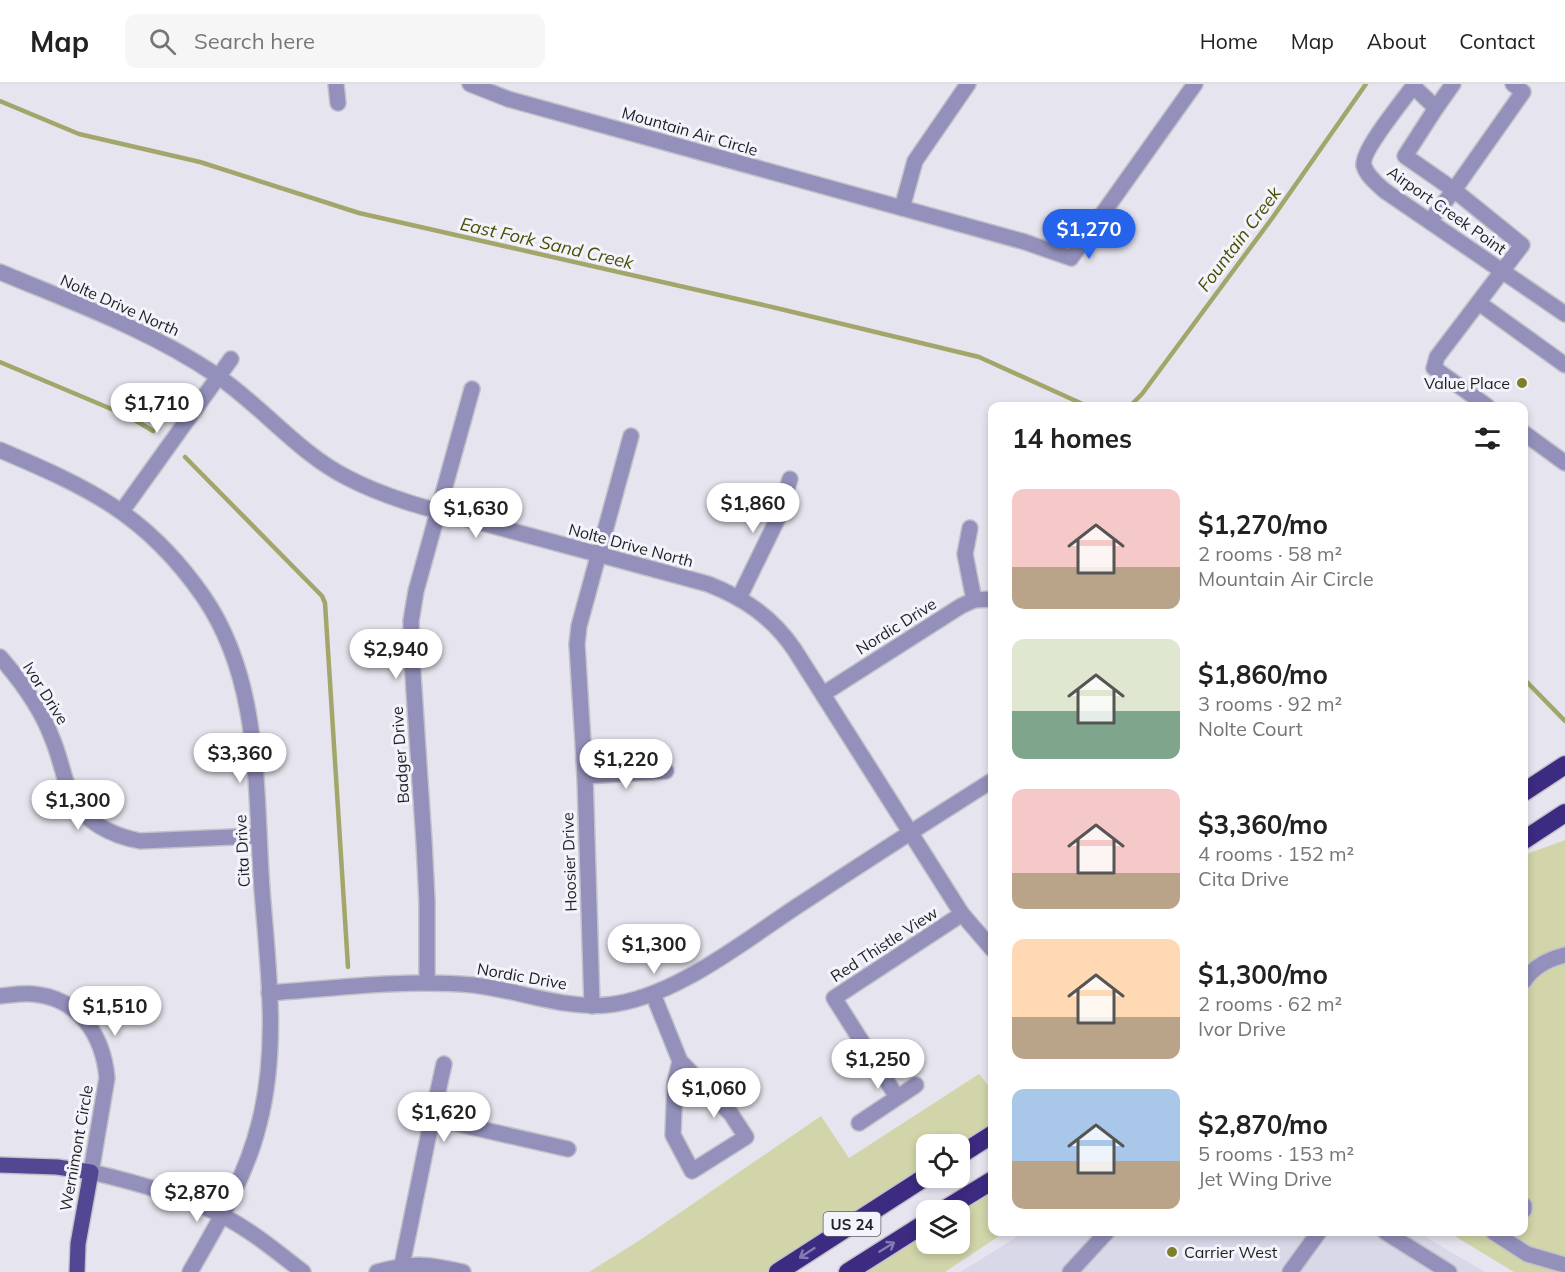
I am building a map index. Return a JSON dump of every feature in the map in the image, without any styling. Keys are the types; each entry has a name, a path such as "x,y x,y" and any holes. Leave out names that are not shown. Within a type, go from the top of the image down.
{"highway":[{"path":"1528,790 1565,765"},
{"path":"1528,837 1564,814"},
{"path":"970,1149 988,1137"},
{"name":"US 24","path":"778,1272 916,1183"},
{"path":"960,1200 988,1183"},
{"name":"US 24","path":"848,1272 916,1229"}],"main road":[{"path":"0,1165 57,1167 91,1172"},
{"name":"Wernimont Circle","path":"77,1272 78,1244 91,1172"}],"street":[{"path":"336,84 338,103"},
{"name":"Mountain Air Circle","path":"470,84 508,99 1025,242 1071,258 1195,84"},
{"path":"902,208 915,161 968,84"},
{"path":"1453,84 1405,156 1454,190 1522,245 1504,272 1437,357 1434,368 1481,402"},
{"path":"1430,221 1523,92 1513,84"},
{"path":"1414,85 1436,108"},
{"name":"Airport Creek Point","path":"1414,85 1372,142 1365,156 1363,165 1370,177 1385,190 1565,314"},
{"name":"Nolte Drive North","path":"0,272 142,332 218,376 251,400 302,447 331,469 368,487 439,511 708,584 758,609 784,635 962,914 988,944"},
{"path":"1479,303 1565,365"},
{"path":"122,511 231,359"},
{"name":"Badger Drive","path":"427,983 427,901 411,630 416,591 472,389"},
{"name":"Hoosier Drive","path":"592,1006 585,776 577,644 579,626 631,436"},
{"path":"1528,436 1565,463"},
{"name":"Cita Drive","path":"0,450 82,486 122,511 156,540 184,571 220,625 231,650 251,726 255,758 269,993 269,1064 259,1125 241,1177 190,1272"},
{"path":"739,598 778,518 790,478"},
{"path":"970,528 965,554 974,600"},
{"name":"Nordic Drive","path":"823,694 961,606 974,600 988,599"},
{"name":"Ivor Drive","path":"0,657 32,700 46,724 71,796 87,818 123,838 140,841 258,836"},
{"path":"585,776 666,771"},
{"name":"Nordic Drive","path":"269,993 427,983 474,985 592,1006 625,1002 653,994 706,966 988,783"},
{"name":"Red Thistle View","path":"897,1097 834,998 962,914"},
{"path":"1528,975 1548,959 1565,955"},
{"name":"Wernimont Circle","path":"0,996 33,994 50,998 79,1014 98,1037 106,1063 107,1078 91,1172"},
{"path":"653,994 680,1061 731,1114 746,1137 692,1171 673,1136 675,1082 680,1061"},
{"path":"405,1269 444,1064"},
{"path":"859,1123 916,1085"},
{"path":"432,1118 568,1149"},
{"path":"91,1172 147,1187 222,1215 253,1233 303,1272"},
{"path":"1071,1272 1103,1236"},
{"path":"1290,1272 1316,1236"},
{"path":"1391,1236 1449,1272"},
{"path":"1505,1236 1527,1254 1561,1267"},
{"path":"377,1272 424,1264 463,1272"}],"shaded area":[{"path":"1018,1236 1424,1236 1485,1272 960,1272"}],"green space":[{"path":"1565,840 1565,1272 1514,1272 1455,1236 1528,1236 1528,854"},
{"path":"979,1074 988,1085 988,1136 970,1141 970,1134 916,1134 916,1183 780,1272 589,1272 640,1240 821,1116 849,1158"},
{"path":"988,1185 988,1236 999,1236 945,1272 859,1272 916,1230 916,1254 970,1254 970,1201"}],"waterway":[{"name":"Fountain Creek","path":"1134,402 1273,217 1366,84"},
{"name":"East Fork Sand Creek","path":"0,101 79,134 200,162 359,213 772,307 979,357 1078,402"},
{"path":"0,362 128,416 153,431"},
{"path":"185,457 322,596 325,603 348,967"},
{"name":"East Fork Sand Creek","path":"1528,683 1565,721"}],"place":[{"name":"Value Place","path":"1522,383"},
{"name":"Carrier West","path":"1172,1252"}]}
